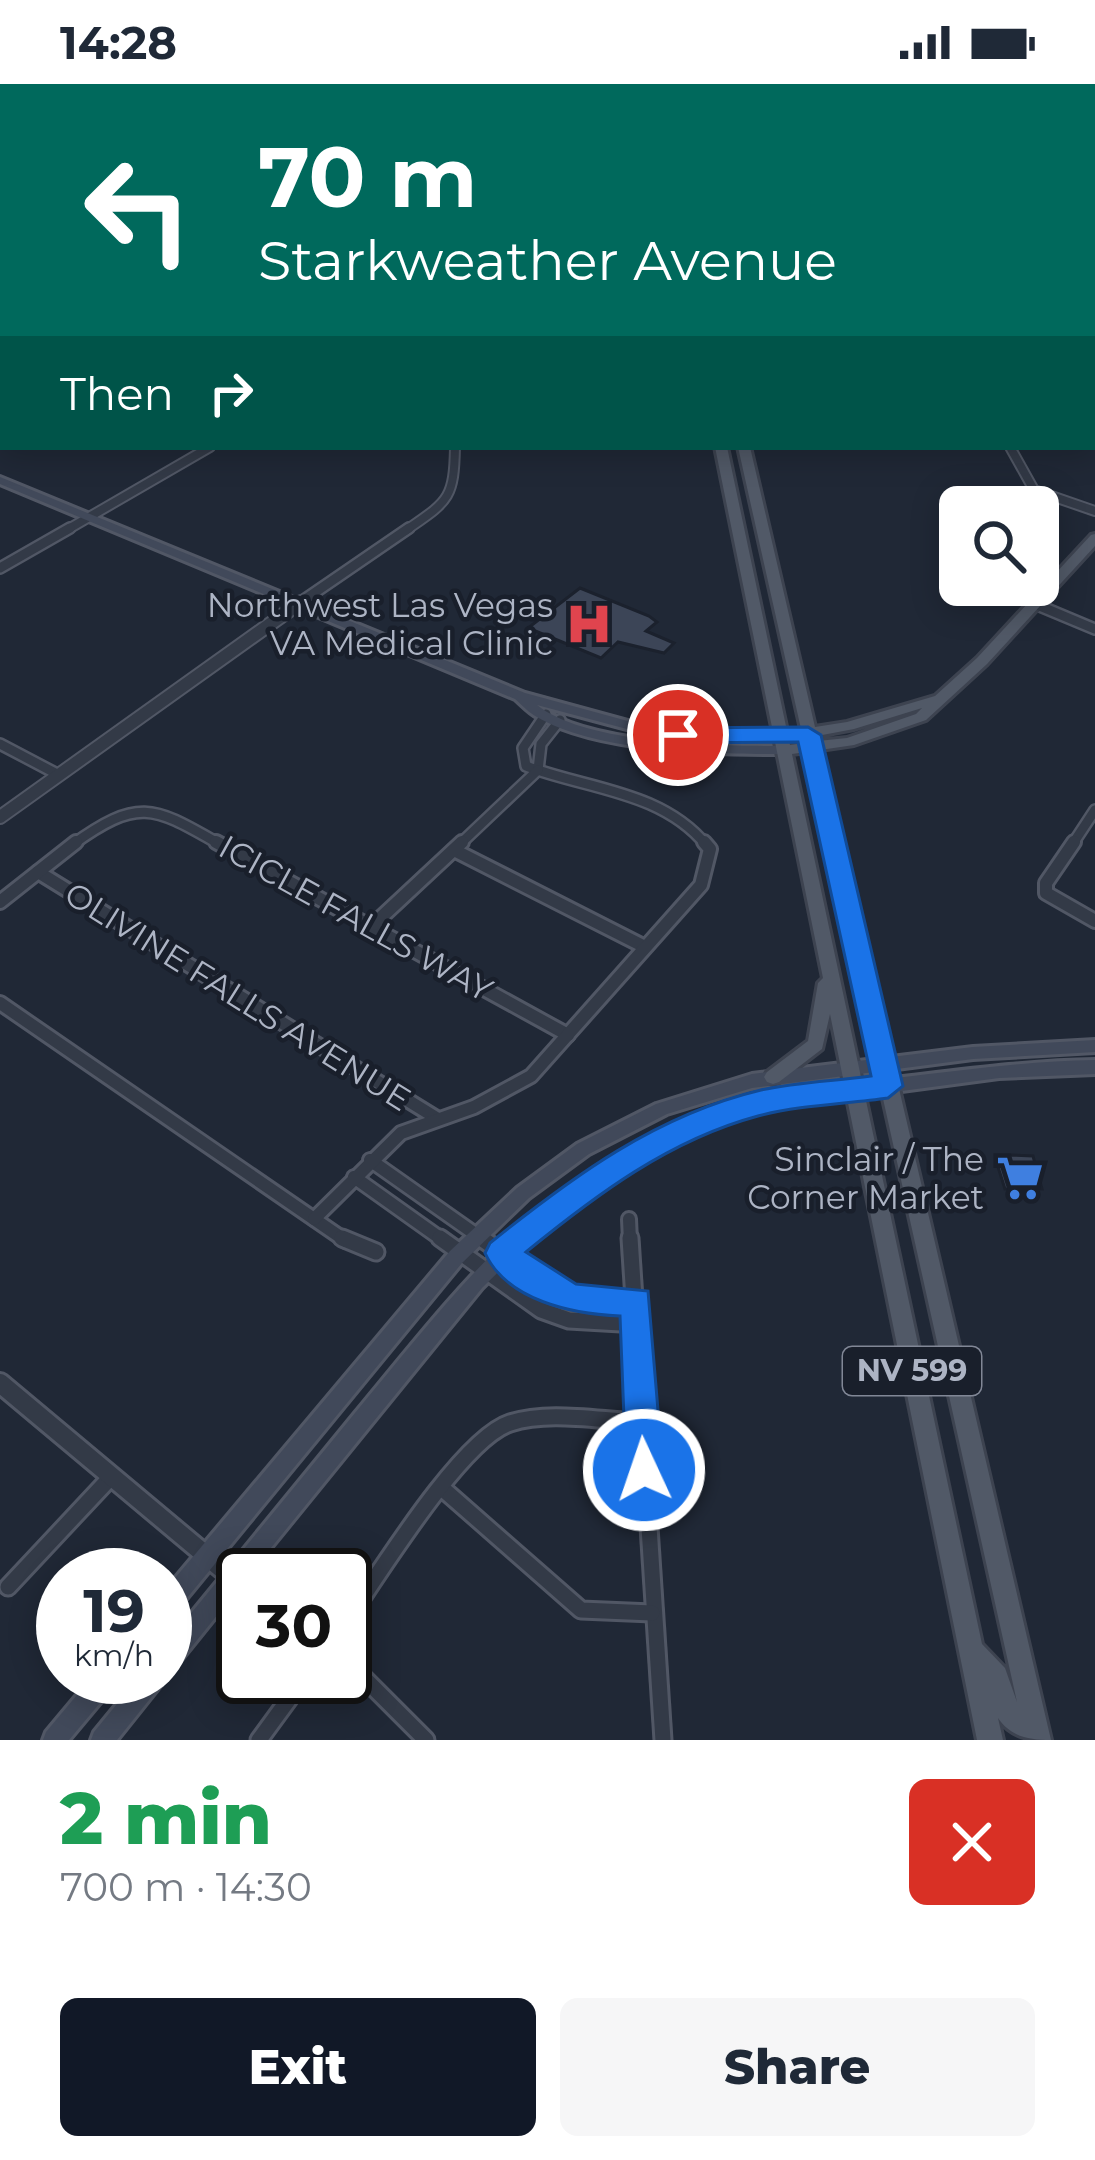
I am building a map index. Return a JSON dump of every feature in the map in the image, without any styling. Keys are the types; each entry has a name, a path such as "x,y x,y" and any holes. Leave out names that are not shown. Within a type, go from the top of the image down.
{"main road":[{"name":"NV 599","path":"722,450 990,1740"},
{"name":"NV 599","path":"745,450 1037,1736"},
{"path":"0,480 520,696 657,733 784,743"},
{"path":"1059,578 1095,538"},
{"path":"520,696 525,705 553,717 682,748 810,742 886,732 922,717 1033,606"},
{"path":"773,1077 816,1044 824,1024 828,964"},
{"path":"886,1076 973,1053 1095,1046"},
{"path":"258,1548 501,1253 554,1205 651,1144 761,1103 853,1080 1095,1063"},
{"path":"192,1575 460,1252 538,1181 620,1128 692,1098 773,1077 853,1080"},
{"path":"192,1629 216,1599"},
{"path":"972,1652 996,1677 1009,1715 1037,1736"},
{"path":"54,1740 84,1704"},
{"path":"102,1740 131,1704"}],"street":[{"path":"0,568 205,450"},
{"path":"0,818 447,502 453,496 455,450"},
{"path":"1012,450 1034,490 1095,511"},
{"path":"1040,606 1095,629"},
{"path":"374,924 538,770 541,743 553,717"},
{"path":"0,745 59,776"},
{"path":"314,1219 401,1133 531,1076 701,885 710,849 698,828 676,813 569,784 538,770"},
{"name":"ICICLE FALLS WAY","path":"38,872 118,814 142,806 163,812 314,898 374,924 568,1035"},
{"path":"1095,810 1046,883 1046,893 1095,921"},
{"path":"454,850 645,947"},
{"path":"0,902 38,872"},
{"name":"OLIVINE FALLS AVENUE","path":"38,872 438,1120"},
{"path":"0,1003 350,1243 376,1252"},
{"path":"370,1160 545,1286 573,1299 636,1302"},
{"path":"354,1178 554,1316 638,1324"},
{"path":"629,1219 663,1740"},
{"path":"0,1383 216,1563"},
{"path":"372,1586 443,1489 496,1429 534,1422 641,1422"},
{"path":"8,1587 111,1477"},
{"path":"443,1489 580,1610 652,1613"},
{"path":"372,1686 426,1740"},
{"path":"259,1740 285,1704"}],"building":[{"name":"Northwest Las Vegas VA Medical Clinic","path":"580,588 649,616 657,622 646,631 674,643 664,653 618,642 601,658 528,628"},
{"name":"Sinclair / The Corner Market","path":"1011,1155 1033,1156 1042,1189 1005,1189 998,1167"}],"place":[{"name":"Northwest Las Vegas VA Medical Clinic","path":"589,624"},
{"name":"Sinclair / The Corner Market","path":"1020,1178"}],"route":[{"path":"644,1470 636,1302 573,1299 545,1286 501,1253 554,1205 594,1178 692,1126 761,1103 888,1086 808,735 748,739 678,735"}]}
